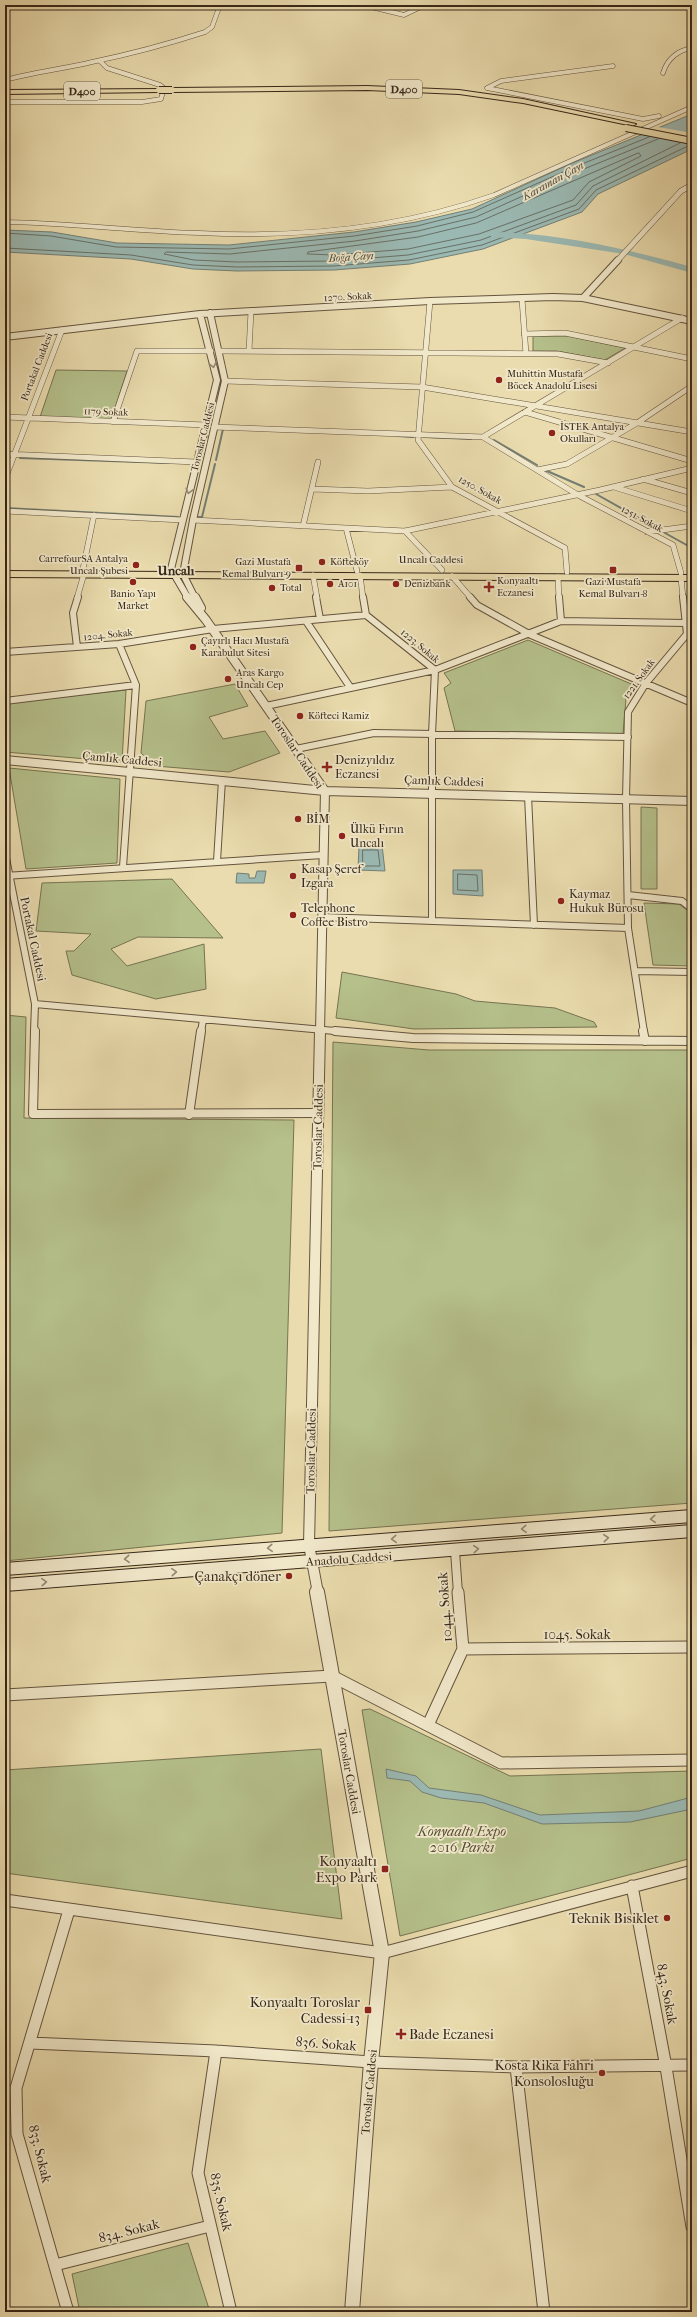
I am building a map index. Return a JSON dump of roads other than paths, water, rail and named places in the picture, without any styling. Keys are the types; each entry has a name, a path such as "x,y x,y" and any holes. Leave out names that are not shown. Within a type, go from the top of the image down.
{"highway":[{"name":"D400","path":"5,92 366,93 455,95 692,136"},
{"name":"D400","path":"5,97 158,93"},
{"name":"D400","path":"630,126 692,141"}],"main road":[{"path":"5,569 83,572"},
{"name":"Uncalı Caddesi","path":"183,571 313,575 442,570 567,572 681,576 692,578"},
{"name":"Uncalı Caddesi","path":"183,571 558,577 681,576 692,573"},
{"path":"5,574 183,571"},
{"name":"Anadolu Caddesi","path":"5,1569 692,1516"},
{"name":"Anadolu Caddesi","path":"5,1585 455,1551 692,1531"}],"street":[{"path":"5,80 36,71 100,61 163,46 210,30 220,5"},
{"path":"363,5 404,15 425,5"},
{"path":"687,5 692,8"},
{"path":"663,73 664,64 677,52 692,48"},
{"path":"5,102 142,102 161,98 164,88 160,85 107,68 100,61"},
{"path":"613,66 501,81 487,88 643,119 651,119 692,103"},
{"path":"5,222 88,224 192,233 273,233 311,232 425,217 491,195 692,107"},
{"path":"583,298 627,248 681,191 692,185"},
{"name":"1270. Sokak","path":"5,337 200,314 430,301 583,298 692,321"},
{"path":"522,299 526,354"},
{"path":"418,435 430,301"},
{"path":"249,351 251,311"},
{"name":"Toroslar Caddesi","path":"200,314 201,326 210,351 217,380 182,520 171,571 188,598 213,629 325,791 309,1545 382,1953 371,2062 352,2312"},
{"name":"Toroslar Caddesi","path":"206,620 183,571 193,520 225,381 210,314"},
{"path":"483,437 682,318"},
{"name":"Portakal Caddesi","path":"5,479 62,330"},
{"path":"524,334 565,334 636,346 692,359"},
{"path":"113,422 137,351 210,351"},
{"path":"219,351 558,354 608,363"},
{"path":"217,380 422,387 692,432"},
{"path":"537,470 567,464 613,438 692,386"},
{"path":"525,412 692,461"},
{"name":"1179 Sokak","path":"5,417 206,425"},
{"path":"214,427 483,437 578,495"},
{"name":"1250. Sokak","path":"418,435 418,440 452,487 565,548 567,572"},
{"path":"5,454 196,462"},
{"path":"303,526 318,462"},
{"path":"5,511 405,531 578,495 692,468"},
{"path":"642,479 692,493"},
{"path":"312,489 368,492 452,487"},
{"path":"613,487 692,511"},
{"name":"1251. Sokak","path":"578,495 673,545 681,576"},
{"path":"77,647 73,613 94,515"},
{"path":"647,532 692,526"},
{"path":"346,528 358,573 366,615"},
{"path":"405,531 442,570"},
{"path":"313,575 320,619"},
{"path":"452,576 476,604 531,634 692,703"},
{"name":"1221. Sokak","path":"645,1040 628,928 626,799 628,712 646,684 687,634 681,576"},
{"path":"558,577 561,621"},
{"name":"1204. Sokak","path":"5,652 119,644 213,629 366,615"},
{"name":"1223. Sokak","path":"366,615 435,670 432,734 432,920"},
{"path":"306,621 350,687"},
{"path":"266,706 435,670 531,634 561,621 686,624"},
{"path":"119,644 136,685 123,867"},
{"path":"5,701 136,685"},
{"path":"296,749 374,733 628,737"},
{"name":"Çamlık Caddesi","path":"5,760 325,791 692,800"},
{"path":"217,861 222,780"},
{"path":"528,796 534,925"},
{"name":"Portakal Caddesi","path":"5,853 7,876 35,1004 32,1114 189,1114"},
{"path":"7,876 123,867 323,855"},
{"path":"628,895 682,901 692,909"},
{"path":"322,918 432,920 628,928"},
{"path":"635,971 692,972"},
{"path":"35,1004 413,1038 692,1041"},
{"path":"203,1020 189,1114 318,1113"},
{"name":"1044. Sokak","path":"428,1725 463,1649 455,1551"},
{"name":"1045. Sokak","path":"463,1649 692,1647"},
{"path":"5,1695 332,1676 501,1763 692,1760"},
{"path":"5,1900 382,1953 692,1871"},
{"name":"843. Sokak","path":"632,1886 666,2067 692,2226"},
{"name":"833. Sokak","path":"68,2312 17,2134 16,2088 69,1910"},
{"name":"836. Sokak","path":"30,2043 216,2051 371,2062 516,2068 666,2067 692,2065"},
{"name":"835. Sokak","path":"216,2051 198,2173 231,2312"},
{"path":"516,2068 544,2312"},
{"name":"834. Sokak","path":"55,2265 210,2226"}],"water":[{"name":"Karaman Çayı","path":"692,114 692,149 598,194 582,212 483,249 410,264 334,270 237,271 193,269 131,259 5,252 5,230 52,232 117,243 229,245 354,232 416,222 472,209 570,164"},
{"path":"382,845 385,871 358,870 359,846"},
{"path":"453,870 482,870 483,896 453,894"},
{"path":"257,871 266,871 264,883 236,883 237,873 249,874 249,878 255,878"},
{"path":"386,1769 416,1776 429,1788 481,1795 540,1815 639,1811 692,1797 692,1809 630,1822 542,1824 484,1803 441,1798 422,1792 410,1781 387,1778"}],"waterway":[{"name":"Boğa Çayı","path":"495,235 526,236 625,251 692,270"},
{"path":"216,460 223,429 225,429"},
{"path":"397,436 413,437"},
{"path":"424,437 471,439"},
{"path":"494,440 537,465"},
{"path":"20,458 169,463"},
{"path":"197,517 202,517 215,464"},
{"path":"547,471 584,487"},
{"path":"596,494 653,526"},
{"path":"5,508 178,517"},
{"path":"665,533 692,548"}],"place":[{"name":"Muhittin Mustafa Böcek Anadolu Lisesi","path":"499,380"},
{"name":"İSTEK Antalya Okulları","path":"552,433"},
{"name":"Köfteköy","path":"322,562"},
{"name":"CarrefourSA Antalya Uncalı Şubesi","path":"136,565"},
{"name":"Gazi Mustafa Kemal Bulvarı-9","path":"299,568"},
{"name":"Gazi Mustafa Kemal Bulvarı-8","path":"613,570"},
{"name":"Banio Yapı Market","path":"133,582"},
{"name":"A101","path":"330,584"},
{"name":"Denizbank","path":"396,584"},
{"name":"Konyaaltı Eczanesi","path":"489,587"},
{"name":"Total","path":"272,588"},
{"name":"Çayırlı Hacı Mustafa Karabulut Sitesi","path":"193,647"},
{"name":"Aras Kargo Uncalı Cep","path":"228,679"},
{"name":"Köfteci Ramiz","path":"300,716"},
{"name":"Denizyıldız Eczanesi","path":"327,767"},
{"name":"BİM","path":"298,819"},
{"name":"Ülkü Fırın Uncalı","path":"342,836"},
{"name":"Kasap Şeref Izgara","path":"293,876"},
{"name":"Kaymaz Hukuk Bürosu","path":"561,901"},
{"name":"Telephone Coffee Bistro","path":"293,915"},
{"name":"Çanakçı döner","path":"289,1576"},
{"name":"Konyaaltı Expo Park","path":"385,1869"},
{"name":"Teknik Bisiklet","path":"667,1918"},
{"name":"Konyaaltı Toroslar Cadessi-13","path":"368,2010"},
{"name":"Bade Eczanesi","path":"401,2034"},
{"name":"Kosta Rika Fahri Konsolosluğu","path":"602,2073"}],"district":[{"name":"Uncalı","path":"176,570"}],"park label":[{"name":"Konyaaltı Expo 2016 Parkı","path":"462,1840"}]}
